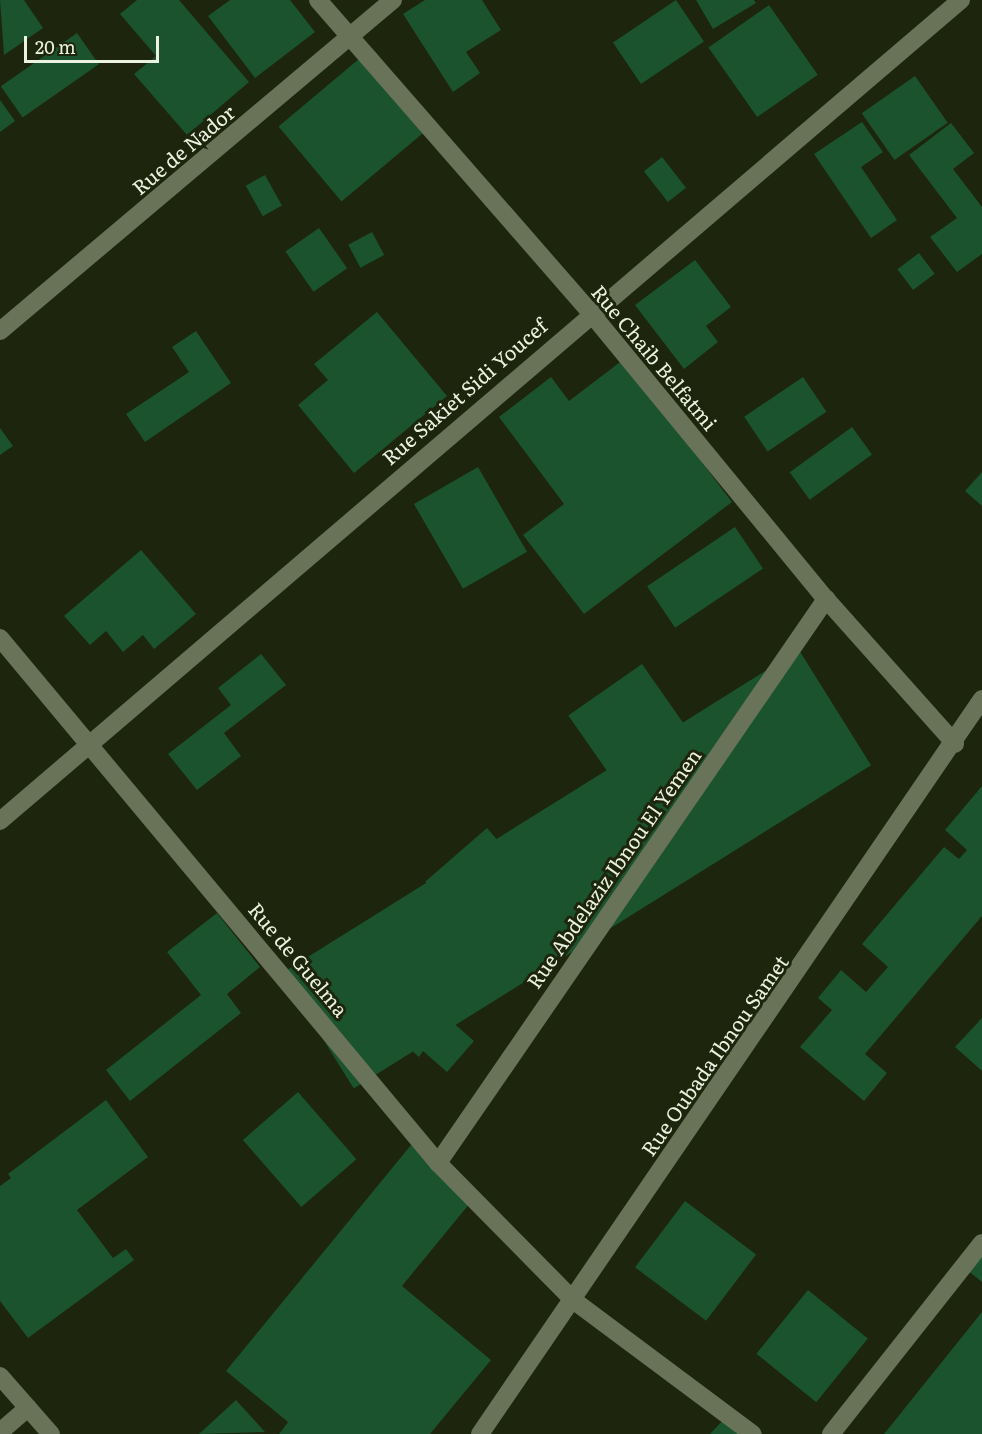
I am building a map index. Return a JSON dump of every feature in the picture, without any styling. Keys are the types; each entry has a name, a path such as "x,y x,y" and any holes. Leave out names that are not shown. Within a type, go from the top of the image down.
{"street":[{"name":"Rue Chaib Belfatmi","path":"318,0 590,312 826,599 955,744"},
{"name":"Rue de Nador","path":"0,331 393,0"},
{"name":"Rue Sakiet Sidi Youcef","path":"0,821 590,312 961,0"},
{"name":"Rue Abdelaziz Ibnou El Yemen","path":"438,1163 826,599"},
{"name":"Rue de Guelma","path":"0,638 90,743 438,1163 573,1300 753,1434"},
{"name":"Rue Oubada Ibnou Samet","path":"480,1434 955,744 982,699"},
{"path":"831,1434 981,1246"},
{"path":"0,1376 51,1434"},
{"path":"0,1432 28,1408"}],"building":[{"path":"0,0 24,0 43,28 4,55"},
{"path":"137,0 179,0 249,82 187,135 134,74 156,56 120,14"},
{"path":"230,0 290,0 315,32 255,78 208,16"},
{"path":"425,0 482,0 501,30 466,52 480,73 453,92 403,14"},
{"path":"676,0 704,41 641,84 613,42"},
{"path":"696,0 754,0 756,3 713,29"},
{"path":"769,5 818,75 757,117 708,47"},
{"path":"77,33 99,64 23,117 1,86"},
{"path":"372,48 435,123 342,201 279,126"},
{"path":"915,76 948,123 894,160 862,113"},
{"path":"0,100 15,121 0,132"},
{"path":"862,122 883,152 861,167 897,220 871,238 814,154"},
{"path":"951,123 974,153 953,169 982,207 982,254 957,272 930,237 957,218 909,155"},
{"path":"662,157 686,188 668,202 644,171"},
{"path":"265,175 282,206 263,216 246,186"},
{"path":"319,228 347,268 314,292 285,252"},
{"path":"372,232 384,255 360,268 348,245"},
{"path":"919,253 935,274 913,290 897,269"},
{"path":"695,260 731,307 706,326 718,342 684,369 635,305"},
{"path":"377,312 447,396 354,473 298,405 328,380 314,364"},
{"path":"196,331 231,383 145,442 126,414 189,372 172,347"},
{"path":"628,356 644,386 732,502 584,614 523,535 564,504 499,417 551,377 569,401"},
{"path":"803,377 826,412 768,452 744,417"},
{"path":"852,427 872,455 810,500 790,472"},
{"path":"0,428 13,446 0,455"},
{"path":"478,467 527,552 463,589 414,504"},
{"path":"982,472 982,506 965,491"},
{"path":"735,527 763,568 675,628 647,586"},
{"path":"141,550 196,614 154,649 143,635 123,652 106,631 90,645 64,616"},
{"path":"799,650 871,765 354,1089 282,973"},
{"path":"261,654 286,685 224,733 241,756 197,790 168,754 231,705 218,688"},
{"path":"642,664 689,731 615,783 568,716"},
{"path":"982,786 982,916 865,1054 887,1073 864,1101 800,1047 832,1010 818,998 841,970 866,992 888,967 862,944 944,847 959,859 967,850 945,830"},
{"path":"487,828 568,921 506,975 425,882"},
{"path":"217,913 260,967 227,994 241,1013 130,1101 106,1070 201,995 167,952"},
{"path":"399,975 474,1041 447,1072 423,1051 419,1057 367,1010"},
{"path":"982,1018 982,1071 955,1047"},
{"path":"298,1092 356,1159 301,1207 243,1140"},
{"path":"106,1100 148,1157 77,1210 113,1258 126,1249 134,1260 28,1338 0,1301 0,1186 11,1178 8,1174"},
{"path":"411,1145 475,1197 402,1286 491,1360 430,1434 279,1434 288,1422 226,1371"},
{"path":"685,1201 756,1255 706,1321 635,1267"},
{"path":"982,1252 982,1282 967,1270"},
{"path":"808,1290 868,1338 816,1402 756,1354"},
{"path":"982,1312 982,1434 884,1434"},
{"path":"236,1400 265,1432 199,1434"},
{"path":"725,1418 743,1434 710,1434"}]}
